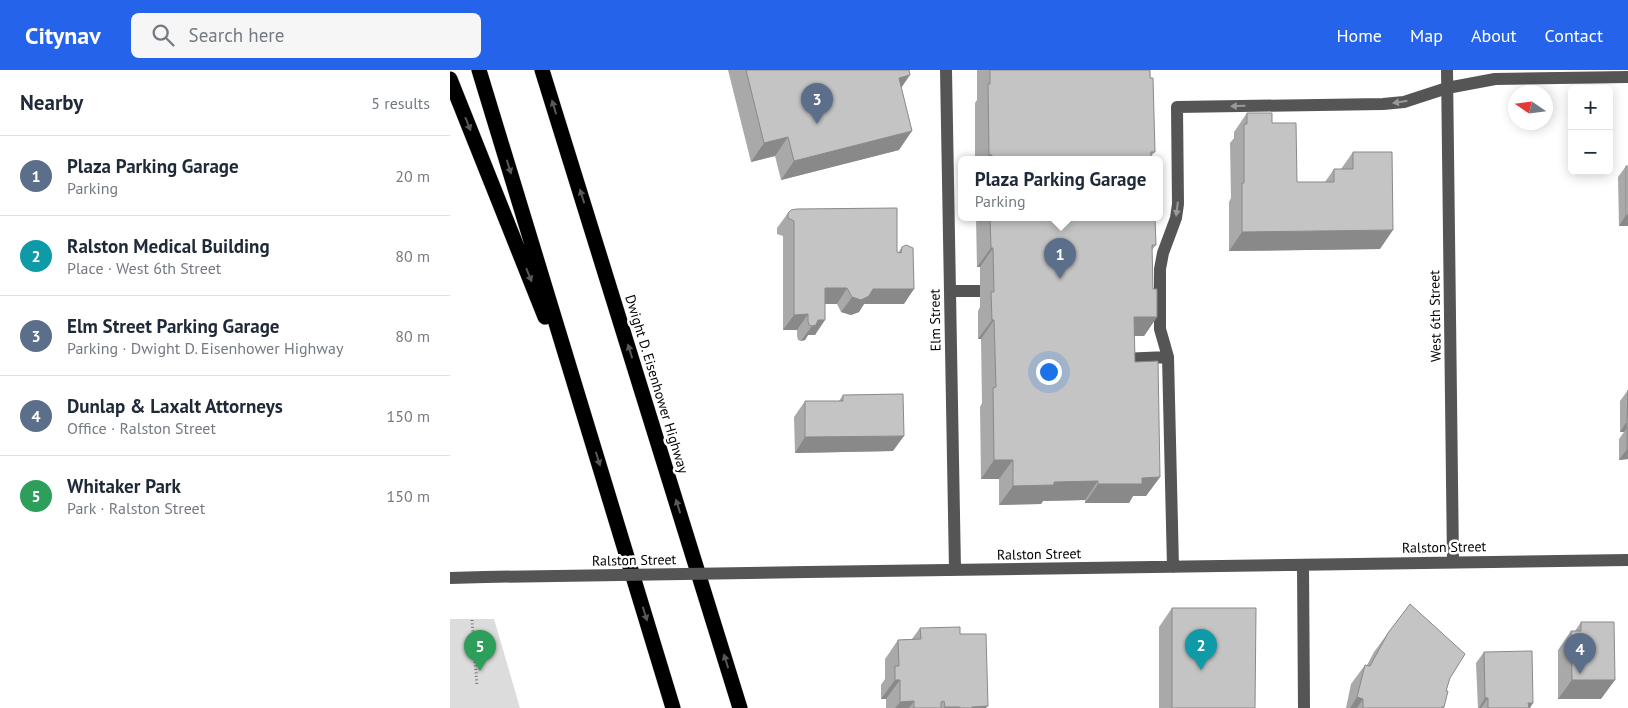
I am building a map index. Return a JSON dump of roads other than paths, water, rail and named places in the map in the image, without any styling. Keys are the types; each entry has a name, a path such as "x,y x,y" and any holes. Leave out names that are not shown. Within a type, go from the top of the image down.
{"highway":[{"path":"479,70 673,708"},
{"name":"Dwight D. Eisenhower Highway","path":"542,70 740,708"},
{"path":"450,79 583,412"}],"street":[{"name":"Elm Street","path":"946,70 955,570"},
{"name":"West 6th Street","path":"1447,70 1453,562"},
{"path":"1173,567 1168,357 1160,329 1160,268 1162,253 1176,218 1178,204 1177,107 1383,104 1404,102 1447,88 1495,79 1628,77"},
{"path":"950,292 980,291"},
{"path":"1121,359 1168,357"},
{"name":"Ralston Street","path":"450,578 1628,560"},
{"path":"1303,565 1304,708"}],"place":[{"name":"Elm Street Parking Garage","path":"817,124"},
{"name":"Plaza Parking Garage","path":"1060,279"},
{"name":"Ralston Medical Building","path":"1201,670"},
{"name":"Whitaker Park","path":"480,671"},
{"name":"Dunlap & Laxalt Attorneys","path":"1580,674"}]}
